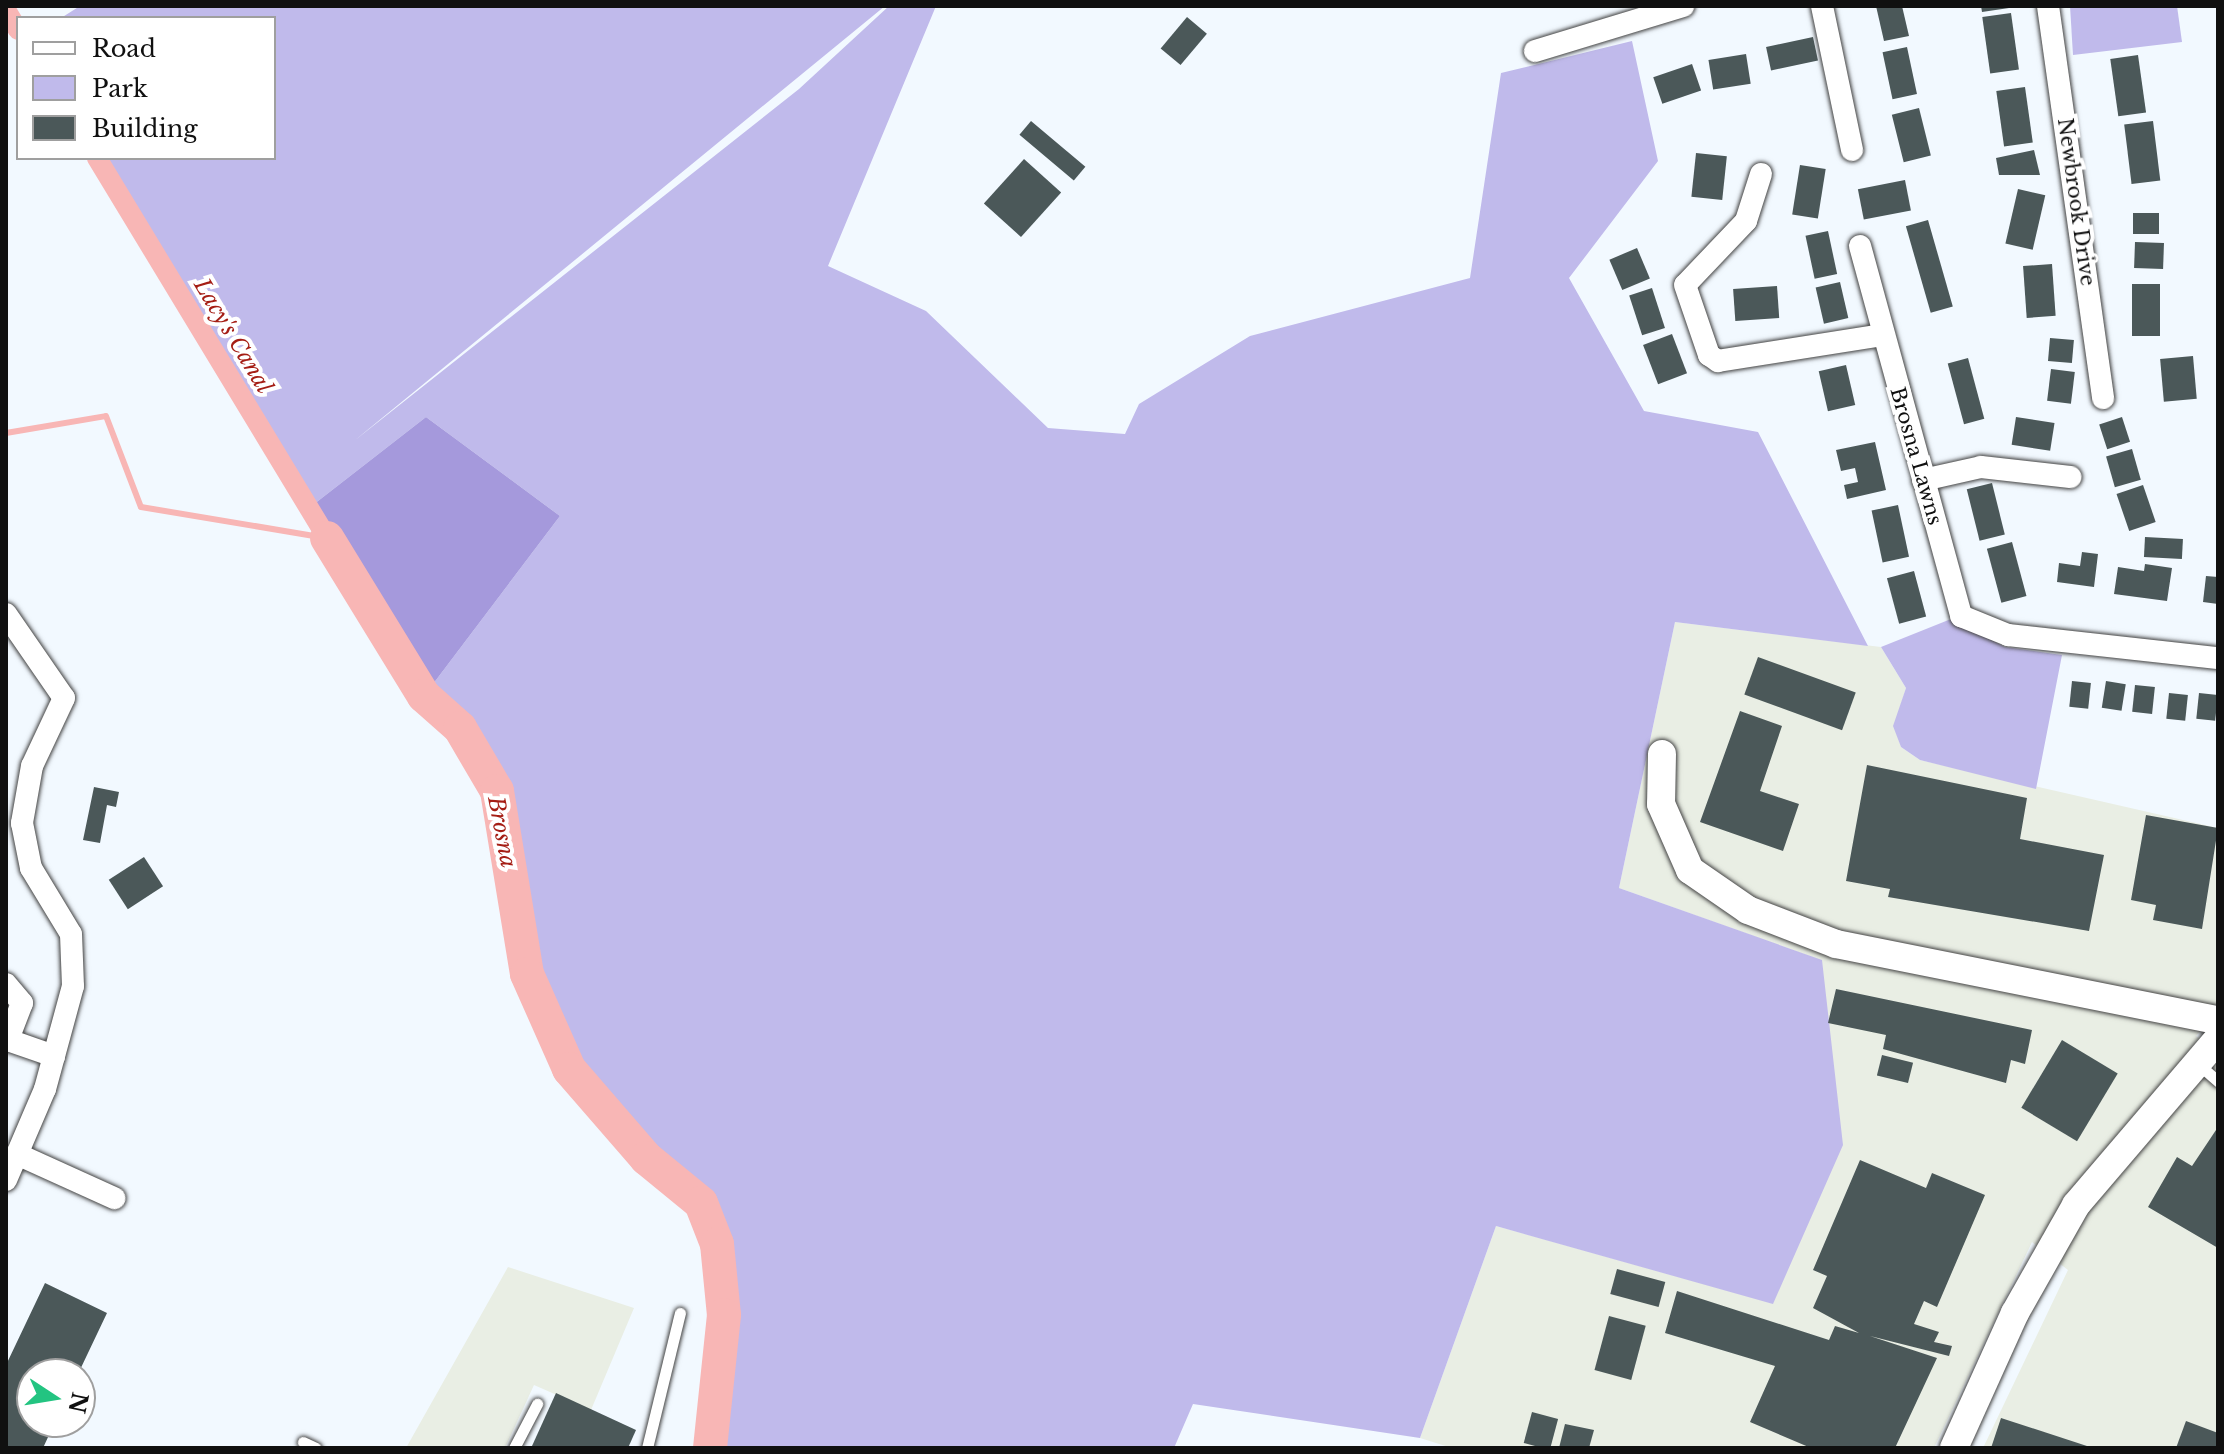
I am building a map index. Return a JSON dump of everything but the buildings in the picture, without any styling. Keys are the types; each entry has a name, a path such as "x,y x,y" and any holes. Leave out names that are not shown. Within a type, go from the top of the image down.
{"street":[{"path":"1535,51 1683,6"},
{"path":"1822,6 1852,150"},
{"name":"Newbrook Drive","path":"2048,6 2103,398"},
{"path":"1761,174 1746,221 1685,285 1709,355 1718,361 1882,335"},
{"name":"Brosna Lawns","path":"1860,246 1961,616 2008,635 2218,658"},
{"path":"1923,480 1981,467 2070,477"},
{"path":"6,614 64,698 32,766 22,823 31,868 71,934 73,986 54,1056 6,1180"},
{"path":"1662,754 1661,804 1690,870 1748,910 1836,944 2218,1020"},
{"path":"6,984 22,1003 8,1040 54,1056"},
{"path":"1954,1448 2015,1313 2076,1205 2218,1039"},
{"path":"17,1154 114,1198"}],"lane":[{"path":"2197,1063 2218,1081"},
{"path":"647,1448 680,1313"},
{"path":"514,1448 537,1404"},
{"path":"303,1442 316,1448"}],"shaded area":[{"path":"426,417 560,516 424,696 309,508"},
{"path":"1675,622 1881,647 1906,688 1894,726 1901,747 1920,760 2218,828 2218,1011 2196,1036 2218,1051 2218,1448 1983,1448 2068,1270 2032,1242 1934,1448 1452,1448 1420,1438 1496,1226 1772,1303 1821,960 1619,888"},
{"path":"508,1267 634,1308 591,1410 534,1385 505,1448 406,1448"}],"green space":[{"path":"80,6 885,6 354,441 799,89 889,6 936,6 828,266 926,311 1048,428 1125,434 1139,404 1250,336 1470,278 1501,73 1632,41 1658,161 1569,278 1644,411 1758,432 1868,646 1675,622 1619,888 1822,960 1843,1145 1773,1304 1496,1226 1420,1438 1193,1404 1174,1448 710,1448 724,1315 717,1244 701,1203 646,1158 569,1069 527,974 497,791 460,728 424,696 560,516 426,417 309,508 107,160 276,160 276,16 64,16"},
{"path":"2070,6 2177,6 2182,42 2073,55"},
{"path":"1951,619 2005,647 2062,655 2036,789 1920,760 1901,747 1893,726 1906,688 1881,647"}],"waterway":[{"name":"Lacy's Canal","path":"6,10 16,27"},
{"name":"Lacy's Canal","path":"98,160 327,538"},
{"name":"Brosna","path":"6,433 106,416 141,507 327,538"},
{"name":"Brosna","path":"327,538 424,696 460,728 497,791 527,974 569,1069 646,1158 701,1203 717,1244 724,1315 710,1448"}]}
